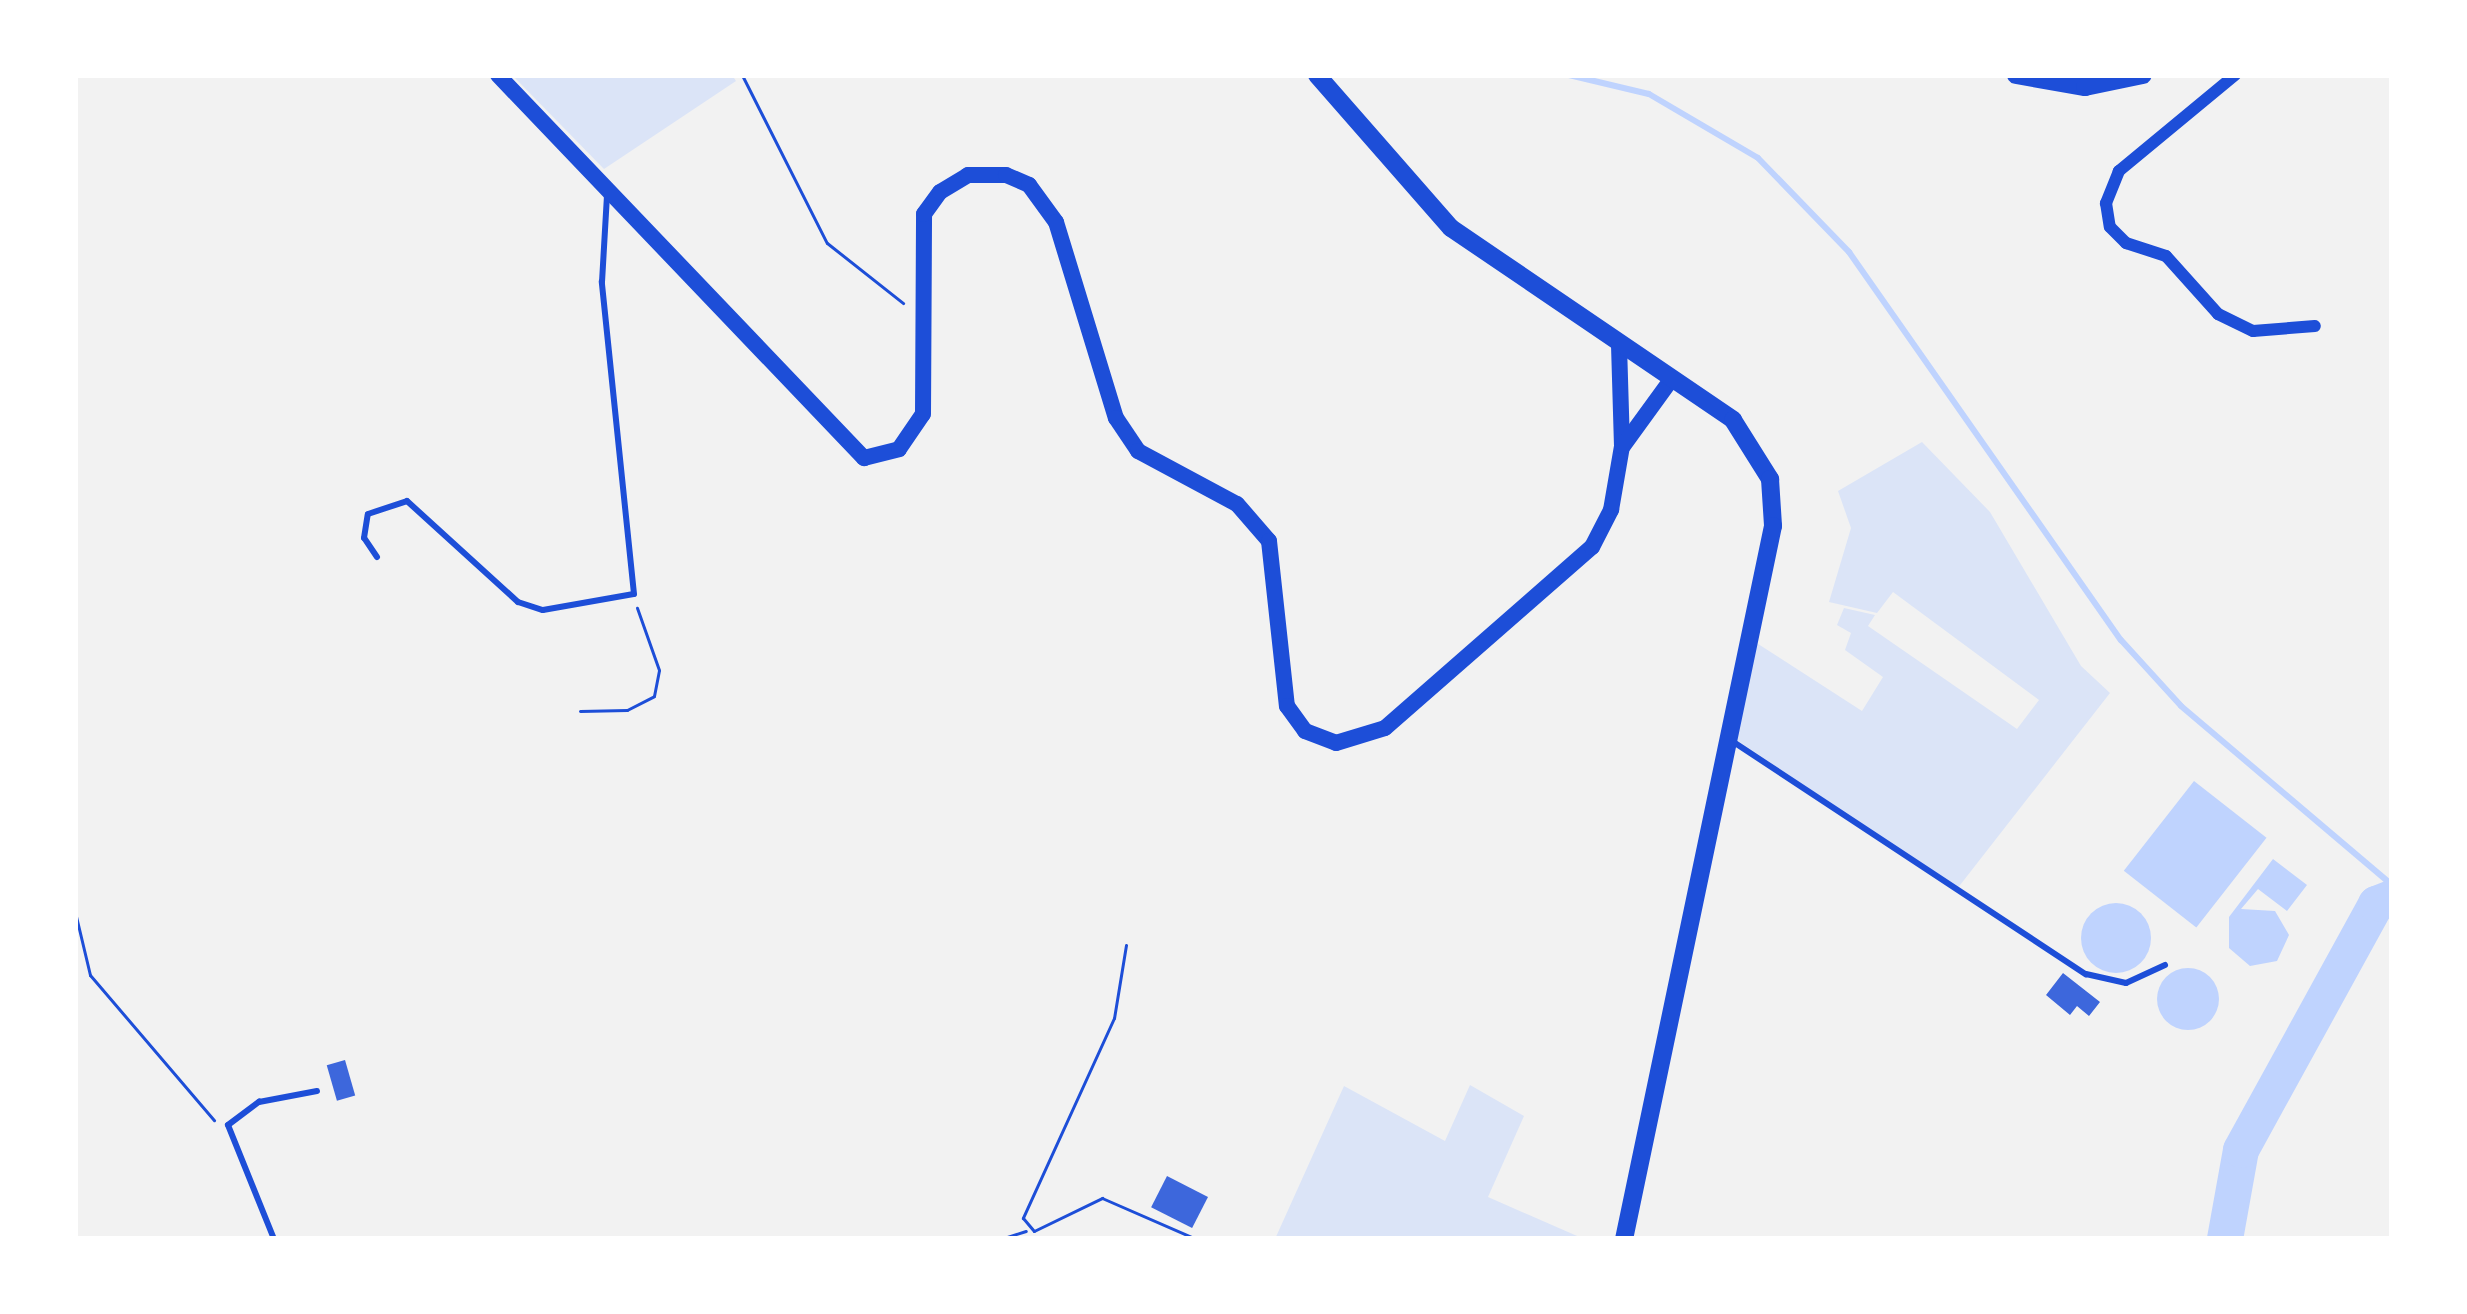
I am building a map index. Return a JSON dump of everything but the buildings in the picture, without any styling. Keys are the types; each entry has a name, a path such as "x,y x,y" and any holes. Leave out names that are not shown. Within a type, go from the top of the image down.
{"main road":[{"path":"498,75 864,458 899,449 919,426 918,240 940,192 992,173 1040,195 1055,222 1116,418 1138,451 1237,504 1264,532 1275,562 1287,706 1305,730 1336,743 1385,728 1592,547 1611,511 1622,446 1618,346"},
{"path":"1317,75 1451,228 1733,421 1770,478 1773,526 1624,1239"},
{"path":"2016,75 2085,86 2143,75"},
{"path":"1622,446 1671,380"}],"street":[{"path":"2235,75 2119,171 2106,203 2110,227 2126,243 2166,256 2218,314 2253,331 2315,326"}],"lane":[{"path":"377,557 364,538 368,514 407,502 518,602 543,610 634,594 602,282 608,192"},
{"path":"1729,739 2086,974 2126,983 2165,965"},
{"path":"274,1239 229,1141 228,1125 259,1102 316,1091"}],"path":[{"path":"742,75 827,243 920,315"},
{"path":"580,711 627,710 654,696 659,670 634,594"},
{"path":"75,912 90,974 229,1141"},
{"path":"1027,1230 1029,1199 1114,1018 1126,946"},
{"path":"1001,1239 1102,1198 1196,1239"}],"shaded area":[{"path":"512,75 732,75 736,81 604,169"},
{"path":"1922,442 1990,512 2081,666 2110,693 1957,889 1734,738 1755,642 1862,711 1883,677 1845,650 1851,633 1837,625 1844,608 1875,615 1868,626 2017,729 2039,700 1893,592 1877,613 1829,602 1851,528 1838,491"},
{"path":"1470,1085 1524,1116 1488,1197 1584,1239 1275,1239 1344,1086 1445,1141"}],"water":[{"path":"2194,781 2266,838 2196,927 2124,871"},
{"path":"2273,859 2307,885 2287,911 2258,889 2241,909 2275,911 2289,935 2277,961 2250,966 2229,948 2229,917"},
{"path":"2116,903 2141,913 2151,938 2141,963 2116,973 2091,963 2081,938 2091,913"},
{"path":"2188,968 2210,977 2219,999 2210,1021 2188,1030 2166,1021 2157,999 2166,977"}],"waterway":[{"path":"1569,75 1649,94 1758,158 1849,252 2121,640 2181,706 2392,885"},
{"path":"2225,1239 2241,1150 2376,904 2392,898"}]}
